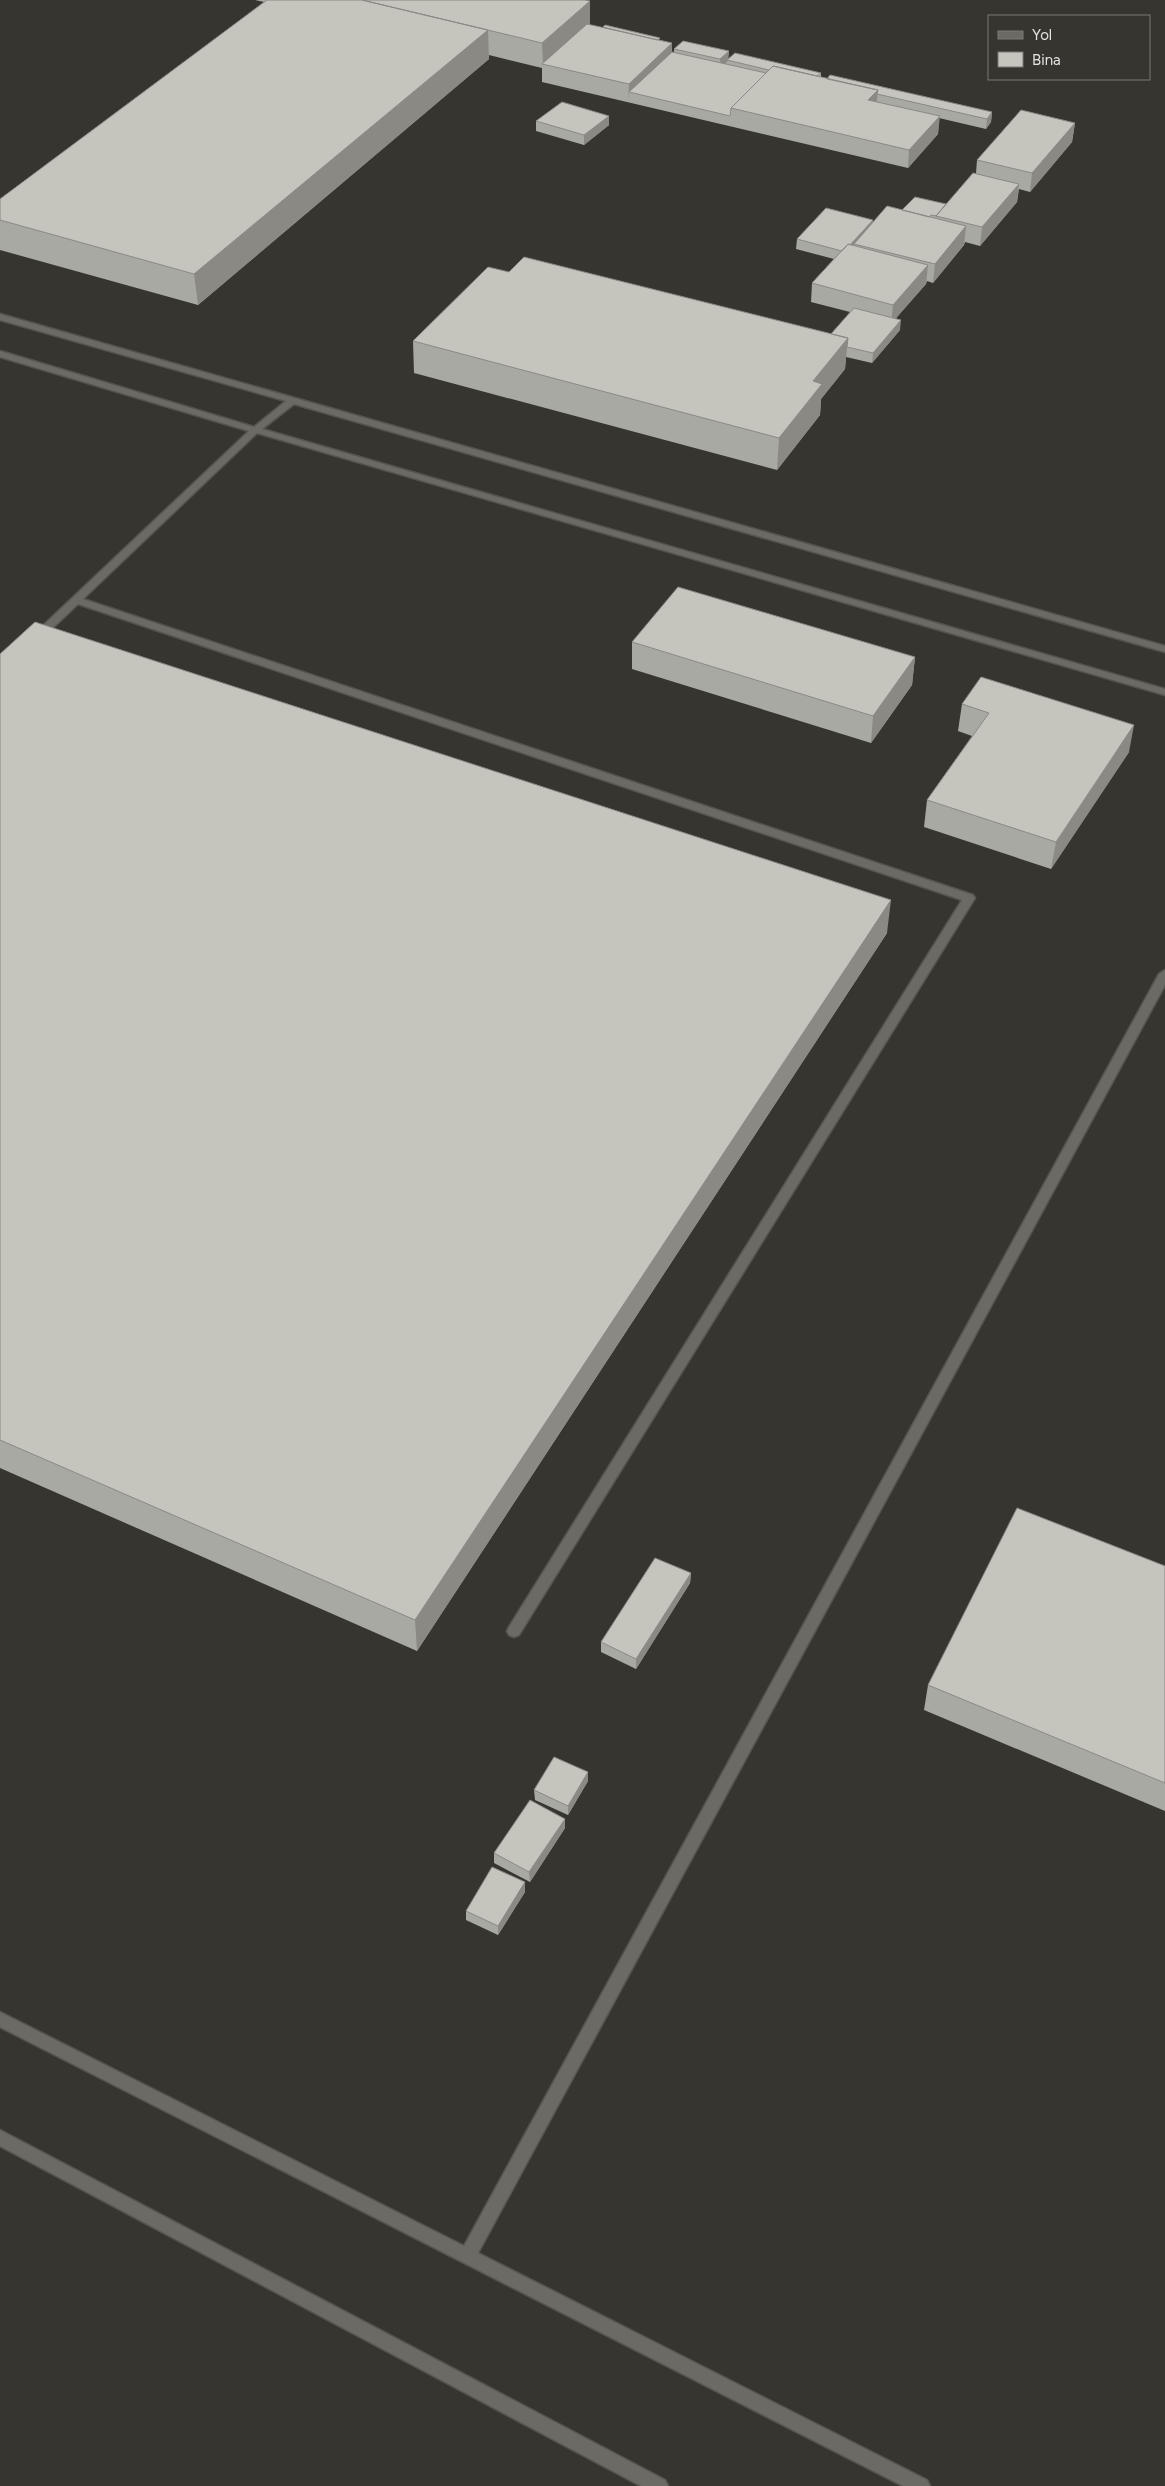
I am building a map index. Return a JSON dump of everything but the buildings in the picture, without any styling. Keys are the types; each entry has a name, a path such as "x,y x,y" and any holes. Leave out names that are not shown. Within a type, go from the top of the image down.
{"lane":[{"path":"0,317 1165,649"},
{"path":"0,354 254,430 1165,692"},
{"path":"28,645 254,430 293,400"},
{"path":"77,600 969,898 514,1631"},
{"path":"467,2257 1165,974"},
{"path":"0,2019 921,2486"},
{"path":"0,2138 659,2486"}]}
